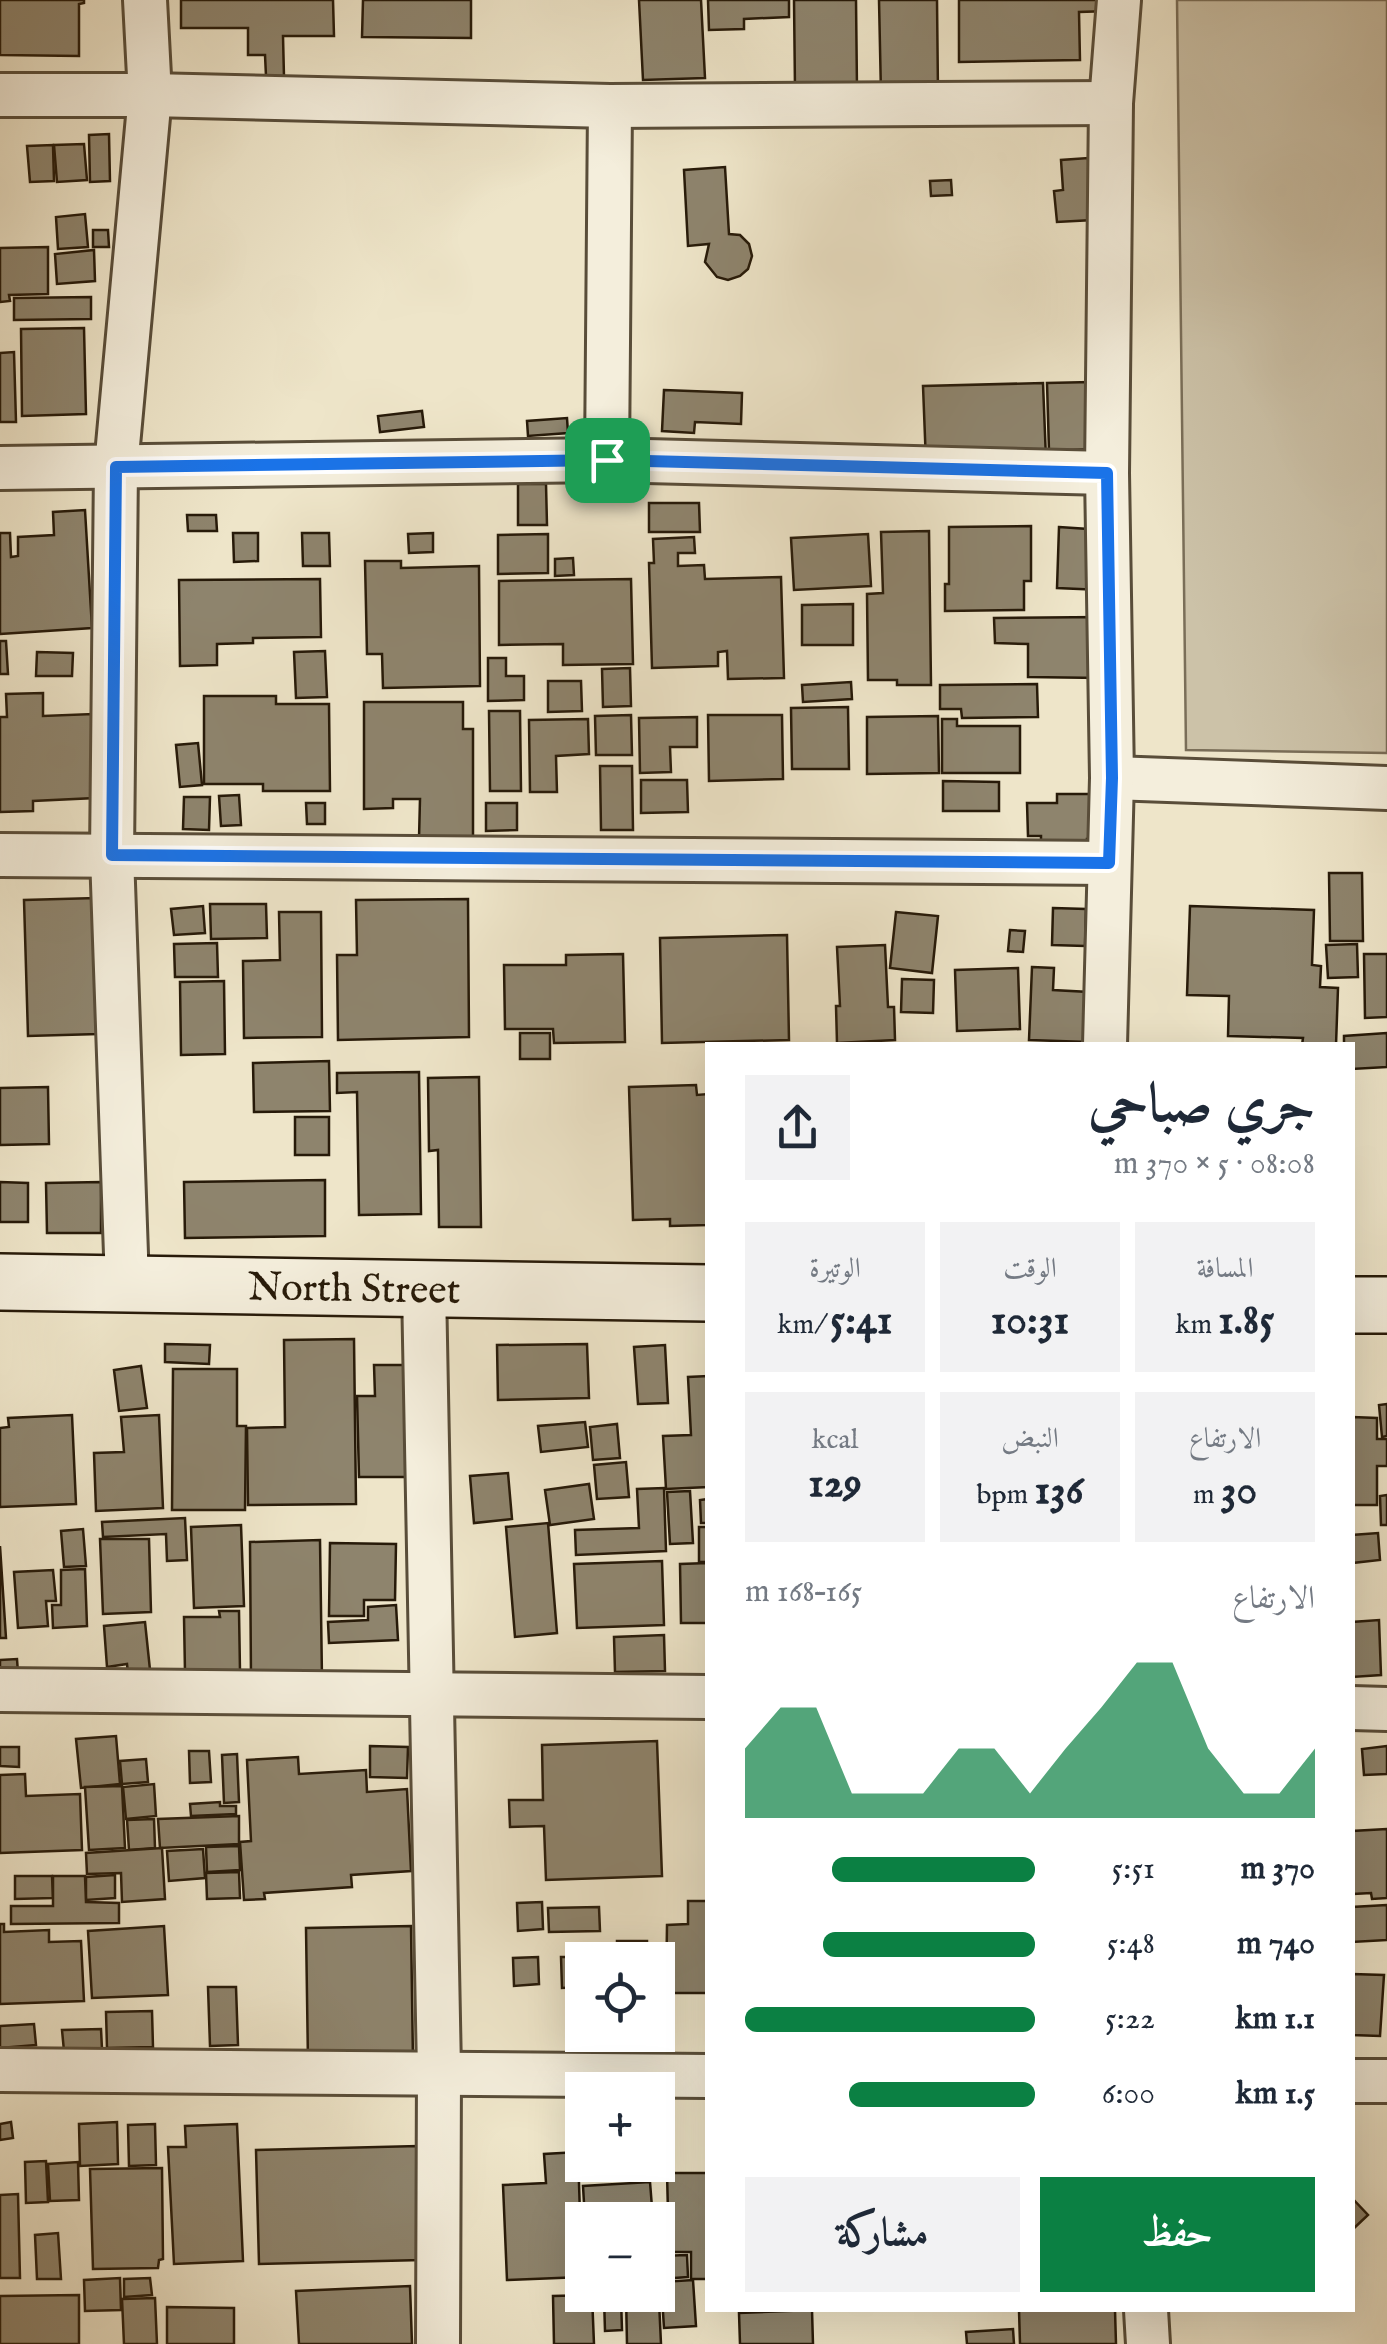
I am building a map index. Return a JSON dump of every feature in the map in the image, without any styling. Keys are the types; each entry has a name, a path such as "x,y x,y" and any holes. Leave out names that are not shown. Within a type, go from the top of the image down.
{"street":[{"path":"127,1283 112,855 116,467 150,95 145,0"},
{"path":"1105,1042 1112,778 1107,473 1111,102 1119,0"},
{"path":"0,96 150,95 610,106 1111,102"},
{"path":"607,460 610,106"},
{"path":"0,468 607,460 1107,473"},
{"path":"1112,778 1387,788"},
{"path":"0,855 1109,863"},
{"name":"North Street","path":"0,1282 705,1293"},
{"path":"424,1288 438,2072 438,2344"},
{"path":"1355,1304 1387,1305"},
{"path":"0,1690 705,1697"},
{"path":"1355,1708 1387,1708"},
{"path":"0,2070 705,2076"},
{"path":"1355,2082 1387,2081"},
{"path":"1146,2312 1148,2344"}],"shaded area":[{"path":"1177,0 1387,0 1387,753 1186,750"}],"building":[{"path":"0,0 84,0 79,4 79,56 0,55"},
{"path":"181,0 333,0 334,36 283,36 284,77 266,76 265,55 248,55 248,28 181,28"},
{"path":"363,0 471,0 471,38 362,37"},
{"path":"639,0 701,0 705,78 643,80"},
{"path":"708,0 789,0 789,17 744,19 744,29 709,30"},
{"path":"794,0 856,0 857,89 795,89"},
{"path":"879,0 937,0 938,93 881,94"},
{"path":"959,0 1109,0 1109,11 1079,12 1080,60 959,62"},
{"path":"109,134 110,181 90,182 89,135"},
{"path":"84,144 87,180 57,182 54,145"},
{"path":"53,145 54,181 30,182 27,146"},
{"path":"1088,158 1093,220 1057,222 1054,191 1063,190 1061,160"},
{"path":"725,167 729,234 740,235 749,244 752,256 748,269 728,280 717,277 705,262 709,244 688,246 684,170"},
{"path":"951,180 952,195 931,196 930,181"},
{"path":"85,214 88,247 58,249 56,217"},
{"path":"93,230 108,230 109,247 93,247"},
{"path":"48,247 48,294 9,295 10,301 0,302 0,248"},
{"path":"94,250 95,281 57,284 55,254"},
{"path":"91,297 91,319 14,320 14,298"},
{"path":"84,328 86,414 22,416 21,329"},
{"path":"14,352 16,422 0,422 0,353"},
{"path":"1091,382 1093,449 1049,451 1047,383"},
{"path":"1043,383 1046,459 926,463 923,386"},
{"path":"664,390 742,393 741,424 695,422 694,433 662,431"},
{"path":"422,411 424,427 380,432 378,416"},
{"path":"567,418 568,433 528,436 527,421"},
{"path":"518,484 546,484 547,525 518,525"},
{"path":"649,503 699,503 700,532 649,532"},
{"path":"85,510 92,628 0,634 0,533 10,533 11,557 18,556 18,537 54,535 53,512"},
{"path":"187,515 216,515 217,531 188,531"},
{"path":"1031,526 1031,581 1024,581 1024,610 945,611 949,527"},
{"path":"1059,527 1103,530 1101,590 1057,588"},
{"path":"929,531 931,685 868,680 867,594 883,593 881,532"},
{"path":"233,533 258,533 258,561 234,562"},
{"path":"302,533 329,533 330,566 303,566"},
{"path":"433,533 433,552 409,553 408,534"},
{"path":"548,534 548,573 498,574 498,535"},
{"path":"868,534 871,586 794,590 791,538"},
{"path":"694,537 695,553 678,553 678,566 704,565 705,579 781,577 784,678 728,679 727,651 718,652 718,666 652,668 649,563 654,563 653,539"},
{"path":"573,558 574,575 555,576 555,559"},
{"path":"365,561 401,561 401,568 479,566 480,686 383,688 382,654 367,654"},
{"path":"320,579 321,637 253,638 253,643 217,644 217,665 180,666 179,580"},
{"path":"631,579 633,664 563,665 563,644 499,645 499,581"},
{"path":"853,604 853,645 802,645 802,605"},
{"path":"1101,617 1101,678 1028,677 1028,644 995,643 994,618"},
{"path":"0,641 6,641 8,674 0,674"},
{"path":"325,651 327,697 296,698 294,652"},
{"path":"37,652 73,653 72,676 36,676"},
{"path":"488,658 506,658 506,676 524,676 524,700 488,701"},
{"path":"630,668 631,706 603,707 602,669"},
{"path":"548,681 581,681 582,711 548,712"},
{"path":"851,682 852,699 803,702 802,685"},
{"path":"1037,684 1038,717 962,718 961,709 940,709 940,685"},
{"path":"43,693 43,716 93,714 95,798 33,801 33,811 0,812 0,717 7,717 6,694"},
{"path":"204,696 276,696 276,704 329,704 330,791 263,791 263,784 204,784"},
{"path":"364,702 463,702 463,729 473,729 473,839 419,839 420,799 393,799 393,808 364,809"},
{"path":"848,707 849,769 792,769 791,708"},
{"path":"489,711 520,711 521,791 490,791"},
{"path":"631,715 632,755 596,755 595,716"},
{"path":"708,715 782,715 783,779 709,781"},
{"path":"938,716 939,773 867,774 867,717"},
{"path":"697,717 697,747 670,747 671,772 640,773 639,718"},
{"path":"588,719 589,754 556,756 557,792 530,792 529,720"},
{"path":"942,719 957,719 957,726 1020,726 1020,773 942,773"},
{"path":"198,743 202,785 180,787 176,745"},
{"path":"600,766 632,766 633,830 601,830"},
{"path":"641,780 687,780 688,812 641,813"},
{"path":"943,781 999,782 999,811 943,811"},
{"path":"1057,794 1092,794 1087,853 1041,853 1041,836 1028,836 1027,803 1057,803"},
{"path":"239,795 241,825 221,826 219,796"},
{"path":"184,797 210,797 209,830 183,829"},
{"path":"306,803 325,803 325,824 307,824"},
{"path":"486,803 517,803 517,830 486,831"},
{"path":"1329,873 1362,873 1363,941 1330,941"},
{"path":"96,898 98,1034 28,1036 24,900"},
{"path":"468,899 469,1037 338,1040 337,955 357,955 356,900"},
{"path":"210,904 266,904 267,938 211,939"},
{"path":"203,906 205,933 174,935 171,909"},
{"path":"1190,906 1314,910 1312,965 1321,966 1320,987 1338,988 1336,1042 1228,1036 1229,996 1187,995"},
{"path":"1053,908 1086,909 1085,946 1052,945"},
{"path":"279,912 321,912 322,1037 244,1038 243,961 280,960"},
{"path":"896,912 938,916 932,973 890,968"},
{"path":"1010,930 1025,931 1023,952 1008,951"},
{"path":"787,935 789,1040 662,1043 660,938"},
{"path":"217,943 218,977 175,977 174,944"},
{"path":"1357,944 1358,977 1328,978 1326,945"},
{"path":"885,945 888,1007 894,1007 895,1040 837,1042 836,1006 840,1006 837,947"},
{"path":"623,954 625,1042 554,1043 553,1029 505,1029 504,965 566,965 566,955"},
{"path":"1364,954 1387,954 1387,1017 1365,1018"},
{"path":"1032,967 1054,968 1053,990 1089,992 1088,1042 1029,1040"},
{"path":"1018,968 1020,1029 957,1031 955,970"},
{"path":"902,979 934,980 933,1013 901,1012"},
{"path":"224,981 225,1054 181,1055 180,982"},
{"path":"520,1033 550,1033 550,1059 520,1059"},
{"path":"1387,1033 1387,1067 1355,1069 1355,1042 1344,1042 1344,1036"},
{"path":"329,1061 330,1111 254,1112 253,1063"},
{"path":"419,1072 421,1214 359,1215 357,1092 337,1093 337,1073"},
{"path":"479,1077 481,1227 439,1227 438,1150 429,1151 428,1078"},
{"path":"696,1085 697,1095 705,1094 705,1225 670,1226 670,1219 633,1220 629,1087"},
{"path":"48,1087 49,1144 0,1145 0,1088"},
{"path":"295,1117 329,1117 329,1155 295,1155"},
{"path":"325,1180 325,1236 185,1238 184,1182"},
{"path":"0,1182 28,1183 28,1222 0,1222"},
{"path":"101,1182 101,1233 47,1233 46,1183"},
{"path":"354,1339 356,1504 248,1505 247,1428 285,1427 284,1340"},
{"path":"165,1344 210,1345 209,1364 165,1362"},
{"path":"587,1344 589,1398 498,1400 497,1345"},
{"path":"665,1345 668,1403 638,1404 634,1347"},
{"path":"374,1365 414,1365 416,1477 359,1477 357,1396 375,1396"},
{"path":"141,1366 147,1408 119,1411 114,1370"},
{"path":"173,1369 237,1369 237,1426 246,1426 245,1510 172,1510"},
{"path":"705,1376 705,1487 666,1489 663,1436 691,1435 688,1377"},
{"path":"1387,1404 1387,1436 1382,1437 1379,1405"},
{"path":"72,1415 76,1504 0,1507 0,1428 9,1427 8,1418"},
{"path":"159,1415 163,1508 96,1511 94,1453 124,1452 121,1417"},
{"path":"1355,1417 1377,1418 1377,1439 1387,1439 1387,1466 1377,1466 1377,1505 1355,1505"},
{"path":"585,1422 588,1447 541,1452 538,1426"},
{"path":"617,1424 620,1458 593,1460 590,1427"},
{"path":"626,1462 629,1497 597,1499 594,1465"},
{"path":"508,1473 512,1519 474,1523 470,1476"},
{"path":"589,1484 594,1519 550,1525 545,1490"},
{"path":"664,1488 666,1551 576,1555 575,1530 639,1528 637,1489"},
{"path":"690,1491 693,1543 670,1544 667,1492"},
{"path":"1387,1495 1387,1525 1381,1525 1380,1496"},
{"path":"705,1499 705,1523 701,1523 700,1500"},
{"path":"185,1518 187,1560 167,1561 166,1534 103,1537 102,1522"},
{"path":"548,1523 557,1633 515,1637 506,1527"},
{"path":"241,1525 244,1606 194,1608 191,1527"},
{"path":"699,1527 705,1527 705,1562 699,1562"},
{"path":"83,1529 86,1566 64,1567 61,1531"},
{"path":"1378,1533 1380,1560 1355,1563 1355,1535"},
{"path":"100,1539 149,1539 151,1612 103,1614"},
{"path":"320,1540 322,1679 251,1679 250,1542"},
{"path":"330,1543 396,1544 395,1600 364,1600 364,1616 329,1616"},
{"path":"0,1546 6,1638 0,1638"},
{"path":"662,1561 664,1625 577,1628 574,1564"},
{"path":"705,1563 705,1623 681,1623 680,1564"},
{"path":"85,1569 87,1626 53,1628 52,1605 61,1605 61,1570"},
{"path":"53,1570 56,1601 46,1601 48,1626 18,1628 14,1572"},
{"path":"396,1605 398,1640 329,1643 328,1622 368,1620 368,1607"},
{"path":"219,1611 239,1611 240,1671 185,1672 184,1617 220,1617"},
{"path":"1379,1620 1381,1675 1355,1677 1355,1622"},
{"path":"145,1622 152,1689 130,1692 127,1664 107,1667 104,1626"},
{"path":"664,1635 665,1671 615,1672 614,1637"},
{"path":"17,1659 18,1673 0,1673 0,1660"},
{"path":"116,1736 120,1784 81,1788 76,1739"},
{"path":"657,1741 662,1876 546,1880 544,1826 510,1827 509,1800 543,1800 542,1745"},
{"path":"370,1746 408,1747 407,1778 370,1777"},
{"path":"1387,1746 1387,1774 1364,1775 1362,1749"},
{"path":"0,1747 19,1747 19,1767 0,1766"},
{"path":"189,1751 209,1751 211,1782 190,1783"},
{"path":"237,1754 239,1802 224,1803 222,1755"},
{"path":"298,1757 299,1774 366,1770 367,1792 407,1789 411,1871 351,1875 352,1887 264,1893 265,1899 244,1900 240,1842 251,1841 247,1760"},
{"path":"146,1759 148,1782 122,1784 120,1761"},
{"path":"25,1774 26,1796 80,1794 82,1850 0,1853 0,1775"},
{"path":"154,1784 156,1816 126,1819 123,1787"},
{"path":"122,1786 125,1848 89,1850 85,1787"},
{"path":"220,1802 220,1806 236,1806 236,1814 191,1816 190,1804"},
{"path":"239,1816 239,1844 160,1848 158,1819"},
{"path":"154,1819 155,1848 129,1850 127,1820"},
{"path":"1387,1829 1387,1898 1355,1894 1355,1831"},
{"path":"239,1846 240,1870 207,1872 206,1847"},
{"path":"162,1848 165,1899 122,1902 121,1873 87,1874 86,1853"},
{"path":"203,1849 205,1878 169,1881 167,1851"},
{"path":"239,1872 240,1898 207,1899 206,1873"},
{"path":"115,1875 115,1898 86,1900 86,1877"},
{"path":"15,1876 52,1876 53,1898 15,1899"},
{"path":"53,1876 85,1876 86,1902 119,1903 119,1923 11,1924 11,1906 53,1906"},
{"path":"688,1901 705,1901 705,1993 675,1993 675,1942 667,1942 667,1925 688,1924"},
{"path":"542,1902 543,1929 518,1931 517,1903"},
{"path":"1387,1905 1387,1940 1355,1942 1355,1907"},
{"path":"599,1907 600,1931 549,1932 548,1908"},
{"path":"0,1924 4,1924 4,1932 49,1930 49,1942 81,1941 84,2001 0,2004"},
{"path":"164,1926 168,1995 92,1998 88,1931"},
{"path":"411,1926 413,2061 308,2063 306,1928"},
{"path":"538,1957 539,1984 514,1986 513,1958"},
{"path":"561,1957 565,1957 565,1988 562,1988"},
{"path":"1355,1974 1384,1975 1380,2036 1355,2035"},
{"path":"208,1987 236,1987 238,2045 210,2046"},
{"path":"152,2011 153,2047 107,2048 106,2012"},
{"path":"34,2024 36,2045 0,2048 0,2026"},
{"path":"101,2029 102,2049 64,2051 62,2030"},
{"path":"11,2122 13,2138 0,2140 0,2124"},
{"path":"117,2122 118,2164 80,2166 79,2124"},
{"path":"155,2124 156,2165 129,2166 128,2125"},
{"path":"237,2124 243,2261 174,2264 168,2147 186,2147 185,2126"},
{"path":"418,2146 421,2260 259,2264 256,2150"},
{"path":"565,2153 565,2182 579,2182 580,2202 565,2202 565,2278 507,2280 503,2185 546,2183 544,2154"},
{"path":"46,2161 48,2202 26,2203 25,2162"},
{"path":"78,2162 79,2200 50,2201 48,2164"},
{"path":"162,2168 163,2259 159,2260 158,2268 93,2269 90,2169"},
{"path":"675,2173 705,2173 705,2279 691,2279 691,2252 675,2252 675,2202 668,2202 667,2182 675,2182"},
{"path":"650,2182 652,2202 584,2202 583,2186"},
{"path":"18,2194 20,2278 0,2278 0,2195"},
{"path":"1355,2201 1368,2215 1355,2227"},
{"path":"58,2233 61,2279 37,2279 35,2235"},
{"path":"675,2255 687,2255 688,2277 675,2278"},
{"path":"120,2278 121,2310 85,2311 84,2280"},
{"path":"150,2278 152,2295 124,2297 124,2279"},
{"path":"693,2280 696,2326 664,2328 663,2312 675,2312 675,2281"},
{"path":"410,2286 412,2344 299,2344 296,2291"},
{"path":"79,2295 79,2344 0,2344 0,2296"},
{"path":"553,2296 565,2296 565,2312 593,2312 594,2344 554,2344"},
{"path":"155,2298 157,2344 124,2344 122,2299"},
{"path":"167,2307 234,2308 234,2344 167,2344"},
{"path":"604,2312 621,2312 622,2330 605,2331"},
{"path":"626,2312 660,2312 661,2344 627,2344"},
{"path":"812,2312 813,2344 740,2344 739,2313"},
{"path":"1019,2312 1115,2312 1116,2344 1020,2344"},
{"path":"1013,2329 1014,2344 967,2344 966,2332"}],"route":[{"path":"607,460 1107,473 1112,778 1109,863 112,855 116,467 607,460"}]}
